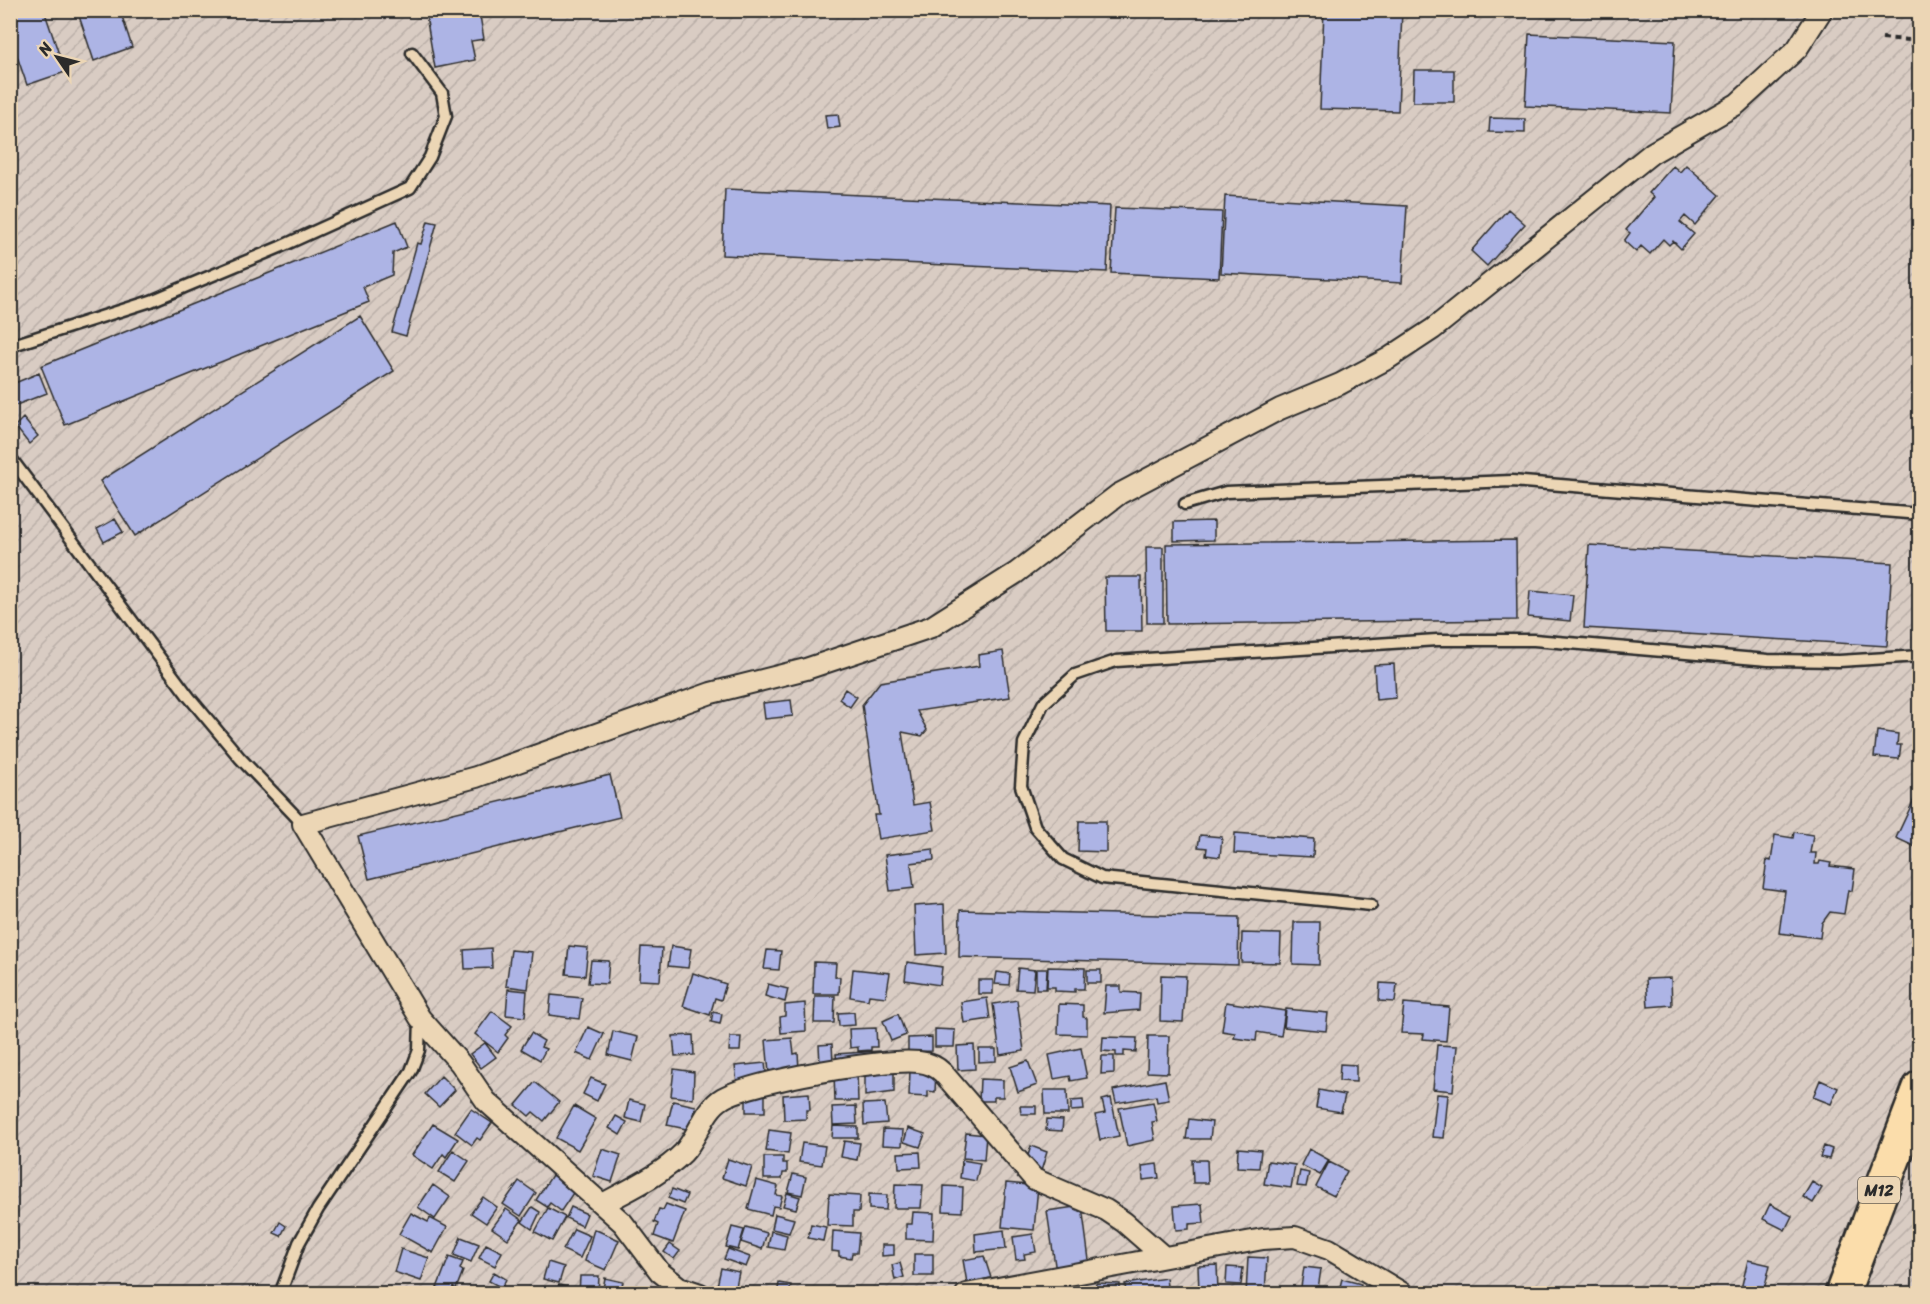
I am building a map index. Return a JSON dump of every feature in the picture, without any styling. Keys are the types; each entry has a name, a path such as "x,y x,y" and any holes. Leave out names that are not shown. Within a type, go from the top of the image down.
{"highway":[{"name":"M12","path":"1842,1293 1920,1088"}],"street":[{"path":"700,1293 679,1287 660,1272 623,1223 486,1101 460,1063 420,1018 303,824 476,777 711,693 806,669 931,627 1016,573 1119,494 1280,409 1340,384 1389,358 1433,329 1653,153 1737,104 1797,49 1822,10"},
{"path":"603,1204 666,1167 691,1143 716,1103 733,1094 818,1072 920,1062 936,1067 943,1073 1034,1179 1106,1210 1124,1222 1164,1257"},
{"path":"966,1293 1263,1239 1295,1237 1329,1249 1371,1284 1404,1293"}],"lane":[{"path":"10,346 151,301 280,247 410,188 430,157 447,116 442,93 412,53"},
{"path":"10,457 189,697 240,758 303,824"},
{"path":"1185,504 1226,492 1512,481 1920,514"},
{"path":"1371,905 1102,878 1064,859 1035,827 1021,786 1024,743 1043,704 1075,675 1116,661 1437,640 1534,640 1768,660 1839,661 1920,656"},
{"path":"282,1289 299,1244 318,1209 411,1071 419,1050 420,1018"}],"path":[{"path":"1882,38 1909,40 1920,57"}],"shaded area":[{"path":"10,11 1919,11 1919,1293 11,1293"}],"building":[{"path":"10,10 44,10 65,72 27,85 10,36"},
{"path":"77,10 120,10 132,47 94,61"},
{"path":"425,10 479,10 484,39 471,41 475,60 435,68"},
{"path":"1324,10 1402,10 1398,111 1320,109"},
{"path":"1529,34 1675,41 1671,113 1525,106"},
{"path":"1414,70 1454,70 1454,102 1413,102"},
{"path":"838,114 840,127 827,129 825,115"},
{"path":"1490,118 1525,119 1525,133 1489,132"},
{"path":"1686,165 1720,195 1695,225 1685,216 1680,222 1694,234 1681,249 1673,241 1669,245 1663,239 1650,254 1641,246 1636,252 1624,241 1630,233 1626,230 1654,197 1649,193 1673,166 1680,172"},
{"path":"725,189 1110,206 1107,272 722,255"},
{"path":"1225,196 1407,206 1402,283 1221,273"},
{"path":"1115,208 1222,212 1219,278 1111,273"},
{"path":"1508,209 1525,224 1487,266 1471,251"},
{"path":"397,221 407,247 393,253 392,275 363,287 369,302 65,425 41,366"},
{"path":"428,221 437,223 406,336 392,332 417,243 421,244"},
{"path":"360,316 394,371 135,536 100,481"},
{"path":"39,373 47,393 14,406 10,385"},
{"path":"23,418 38,436 29,444 15,426"},
{"path":"115,519 123,532 104,542 97,529"},
{"path":"1214,521 1214,540 1174,541 1174,522"},
{"path":"1516,540 1517,620 1167,624 1166,544"},
{"path":"1589,545 1892,563 1887,646 1584,628"},
{"path":"1146,547 1163,547 1163,623 1147,623"},
{"path":"1105,577 1141,577 1142,631 1106,631"},
{"path":"1530,591 1573,595 1570,621 1528,617"},
{"path":"1003,651 1010,697 917,711 927,730 922,736 902,732 913,805 930,802 935,830 878,839 874,815 879,815 862,705 880,682 979,666 978,655"},
{"path":"1394,664 1396,698 1376,700 1374,665"},
{"path":"845,689 857,697 850,707 839,699"},
{"path":"791,700 793,716 765,719 763,703"},
{"path":"1877,731 1898,734 1897,745 1901,745 1899,759 1874,757"},
{"path":"610,775 620,817 369,879 358,836"},
{"path":"1918,791 1920,792 1920,849 1896,838"},
{"path":"1079,821 1106,821 1106,852 1078,851"},
{"path":"1794,832 1813,835 1810,853 1816,853 1815,864 1819,864 1820,861 1831,863 1830,866 1855,869 1852,891 1848,890 1844,914 1830,912 1822,923 1820,938 1779,933 1785,891 1763,888 1767,860 1771,861 1775,835 1793,838"},
{"path":"1235,833 1314,839 1313,857 1234,853"},
{"path":"1200,835 1222,837 1220,857 1206,855 1207,848 1198,847"},
{"path":"933,849 934,860 911,863 914,888 890,891 885,855"},
{"path":"944,904 946,953 916,955 914,906"},
{"path":"960,910 1239,917 1238,965 959,957"},
{"path":"1294,922 1320,922 1319,965 1293,964"},
{"path":"1242,933 1281,934 1280,963 1241,962"},
{"path":"569,946 588,948 585,976 566,974"},
{"path":"671,946 691,949 688,968 668,966"},
{"path":"641,947 662,948 660,981 639,980"},
{"path":"491,948 492,968 465,969 464,950"},
{"path":"511,950 532,952 528,989 506,986"},
{"path":"767,950 781,951 779,970 764,969"},
{"path":"591,960 609,961 607,984 588,983"},
{"path":"814,962 836,963 835,977 840,977 839,994 813,994"},
{"path":"907,962 942,967 940,985 905,980"},
{"path":"1048,967 1085,968 1084,989 1075,989 1075,992 1055,991 1055,987 1047,987"},
{"path":"1018,968 1035,970 1033,990 1016,989"},
{"path":"853,969 890,973 886,997 869,995 868,1000 850,997"},
{"path":"1036,969 1047,969 1046,989 1036,989"},
{"path":"1087,970 1101,970 1101,983 1087,983"},
{"path":"997,972 1010,974 1009,985 995,984"},
{"path":"693,973 726,984 721,1000 715,998 710,1015 683,1006"},
{"path":"1161,975 1186,976 1183,1022 1160,1021"},
{"path":"1671,978 1672,1005 1648,1007 1646,979"},
{"path":"978,980 993,980 993,994 978,994"},
{"path":"1380,983 1397,984 1395,1002 1379,1001"},
{"path":"768,984 788,989 785,1002 765,996"},
{"path":"1106,986 1121,986 1121,992 1140,993 1139,1010 1104,1013"},
{"path":"508,989 527,991 525,1017 506,1015"},
{"path":"551,995 582,998 579,1019 549,1015"},
{"path":"815,996 835,996 834,1023 814,1023"},
{"path":"987,998 990,1019 964,1023 961,1002"},
{"path":"1017,1000 1024,1051 1000,1055 993,1004"},
{"path":"1226,1002 1285,1011 1281,1036 1257,1032 1256,1041 1234,1038 1235,1033 1222,1031"},
{"path":"805,1003 806,1031 781,1033 780,1017 785,1016 785,1005"},
{"path":"1404,1003 1449,1007 1446,1041 1423,1039 1424,1034 1401,1033"},
{"path":"1059,1004 1083,1005 1083,1017 1087,1018 1087,1035 1058,1034"},
{"path":"1286,1009 1328,1013 1326,1031 1284,1027"},
{"path":"492,1011 512,1026 505,1035 508,1038 498,1052 475,1034"},
{"path":"713,1012 722,1014 720,1024 711,1022"},
{"path":"854,1012 855,1025 839,1026 838,1013"},
{"path":"898,1014 906,1035 891,1041 883,1021"},
{"path":"588,1027 604,1034 592,1060 576,1053"},
{"path":"876,1028 877,1047 858,1051 858,1047 850,1048 849,1029"},
{"path":"935,1029 955,1030 954,1047 935,1047"},
{"path":"613,1031 638,1037 632,1061 608,1055"},
{"path":"531,1033 544,1041 541,1047 546,1049 540,1060 521,1049"},
{"path":"693,1035 694,1055 675,1056 673,1036"},
{"path":"1148,1036 1169,1036 1168,1073 1147,1072"},
{"path":"730,1037 741,1037 740,1051 729,1051"},
{"path":"932,1037 932,1051 908,1052 908,1038"},
{"path":"1103,1037 1137,1038 1136,1052 1124,1051 1124,1056 1116,1056 1116,1052 1102,1051"},
{"path":"792,1038 794,1054 798,1053 799,1070 769,1073 766,1040"},
{"path":"485,1043 496,1057 481,1068 470,1054"},
{"path":"832,1044 833,1063 820,1064 819,1045"},
{"path":"974,1045 975,1069 958,1070 957,1046"},
{"path":"1437,1045 1457,1046 1453,1091 1433,1089"},
{"path":"1081,1048 1087,1078 1071,1081 1070,1076 1054,1079 1049,1055"},
{"path":"979,1049 996,1049 996,1061 979,1062"},
{"path":"879,1051 879,1061 837,1063 836,1054"},
{"path":"1102,1056 1114,1056 1114,1073 1101,1074"},
{"path":"1028,1061 1037,1085 1018,1092 1010,1067"},
{"path":"765,1063 767,1080 737,1083 735,1066"},
{"path":"1340,1064 1356,1065 1356,1082 1339,1081"},
{"path":"674,1069 694,1072 693,1099 671,1096"},
{"path":"894,1069 894,1092 865,1096 865,1070"},
{"path":"910,1070 936,1071 935,1092 928,1091 928,1097 909,1096"},
{"path":"857,1072 858,1101 835,1101 834,1074"},
{"path":"441,1076 455,1090 439,1107 425,1094"},
{"path":"591,1078 605,1084 597,1101 583,1094"},
{"path":"980,1079 1003,1080 1003,1097 994,1097 994,1101 979,1101"},
{"path":"1165,1080 1169,1100 1157,1102 1156,1096 1116,1103 1113,1090"},
{"path":"1820,1080 1838,1088 1831,1104 1813,1097"},
{"path":"535,1082 559,1102 544,1121 533,1112 529,1116 516,1105"},
{"path":"1044,1090 1067,1090 1068,1114 1045,1114"},
{"path":"1319,1090 1345,1095 1341,1112 1316,1108"},
{"path":"746,1093 765,1093 765,1112 746,1112"},
{"path":"809,1093 810,1110 806,1110 806,1119 784,1120 783,1095"},
{"path":"1437,1094 1448,1095 1444,1138 1432,1137"},
{"path":"1111,1098 1119,1136 1100,1140 1095,1115 1105,1113 1102,1100"},
{"path":"629,1100 645,1104 641,1122 625,1118"},
{"path":"1083,1100 1084,1110 1071,1111 1071,1101"},
{"path":"673,1101 696,1106 691,1130 667,1125"},
{"path":"1153,1102 1157,1121 1152,1122 1155,1140 1127,1146 1119,1108"},
{"path":"885,1103 887,1123 864,1125 863,1104"},
{"path":"574,1106 596,1119 578,1150 556,1138"},
{"path":"856,1106 857,1124 833,1125 832,1107"},
{"path":"1020,1106 1036,1106 1036,1114 1021,1114"},
{"path":"471,1109 492,1123 480,1140 477,1138 472,1145 455,1132"},
{"path":"616,1116 627,1122 620,1135 609,1128"},
{"path":"1047,1119 1063,1120 1062,1131 1046,1130"},
{"path":"1189,1119 1212,1122 1210,1139 1186,1139"},
{"path":"433,1124 458,1139 446,1157 443,1154 433,1169 412,1155"},
{"path":"833,1126 858,1127 858,1138 832,1138"},
{"path":"908,1128 925,1134 920,1147 904,1142"},
{"path":"883,1129 903,1130 902,1146 882,1145"},
{"path":"769,1130 791,1133 788,1154 766,1151"},
{"path":"966,1133 986,1135 984,1160 963,1158"},
{"path":"844,1141 860,1143 857,1160 841,1157"},
{"path":"802,1143 825,1146 822,1165 799,1162"},
{"path":"1031,1146 1047,1152 1041,1171 1025,1165"},
{"path":"1824,1146 1832,1149 1829,1159 1820,1157"},
{"path":"1238,1148 1261,1150 1259,1168 1237,1167"},
{"path":"602,1149 621,1155 612,1182 593,1176"},
{"path":"1309,1149 1329,1160 1320,1175 1301,1165"},
{"path":"453,1150 469,1161 455,1182 439,1172"},
{"path":"920,1152 921,1167 899,1168 898,1153"},
{"path":"764,1157 783,1157 783,1163 787,1163 787,1173 783,1173 782,1179 764,1179"},
{"path":"728,1159 752,1167 746,1186 722,1178"},
{"path":"962,1160 980,1163 976,1181 960,1178"},
{"path":"1192,1160 1207,1160 1208,1183 1193,1183"},
{"path":"1268,1161 1295,1165 1291,1188 1264,1184"},
{"path":"1329,1162 1347,1171 1334,1196 1316,1187"},
{"path":"1157,1164 1159,1178 1143,1180 1142,1166"},
{"path":"1300,1171 1309,1173 1306,1187 1297,1186"},
{"path":"793,1174 806,1177 802,1195 788,1192"},
{"path":"552,1175 575,1190 561,1211 550,1203 547,1207 536,1200"},
{"path":"756,1180 778,1186 776,1195 782,1196 779,1207 773,1206 771,1215 748,1209"},
{"path":"519,1181 536,1193 521,1216 503,1204"},
{"path":"1812,1182 1822,1188 1813,1203 1803,1197"},
{"path":"1006,1183 1038,1186 1034,1230 1002,1227"},
{"path":"895,1184 923,1185 921,1208 894,1208"},
{"path":"433,1185 450,1197 435,1219 418,1207"},
{"path":"944,1186 963,1187 962,1212 943,1211"},
{"path":"672,1189 687,1195 683,1204 668,1198"},
{"path":"787,1193 800,1197 796,1209 783,1206"},
{"path":"829,1194 860,1196 859,1212 853,1212 853,1226 827,1225"},
{"path":"869,1194 887,1195 886,1210 869,1209"},
{"path":"483,1197 497,1207 486,1223 471,1213"},
{"path":"666,1204 685,1211 673,1243 654,1236 658,1224 654,1222 659,1209 663,1210"},
{"path":"1202,1204 1204,1223 1189,1224 1189,1229 1176,1230 1174,1206"},
{"path":"1770,1204 1792,1216 1785,1230 1763,1219"},
{"path":"1082,1206 1090,1268 1056,1272 1047,1211"},
{"path":"532,1207 540,1212 532,1229 522,1222"},
{"path":"571,1207 587,1214 582,1226 566,1218"},
{"path":"548,1208 565,1217 552,1241 535,1232"},
{"path":"506,1209 522,1220 508,1239 492,1228"},
{"path":"913,1212 934,1213 933,1240 906,1239 906,1224 912,1224"},
{"path":"411,1213 428,1222 430,1218 447,1227 433,1253 399,1234"},
{"path":"775,1214 794,1219 789,1233 772,1229"},
{"path":"280,1222 286,1226 281,1236 274,1233"},
{"path":"811,1224 826,1227 823,1241 808,1238"},
{"path":"732,1227 744,1230 738,1250 726,1247"},
{"path":"746,1227 767,1233 762,1249 741,1242"},
{"path":"574,1229 590,1236 580,1258 563,1250"},
{"path":"594,1229 619,1240 606,1270 585,1261"},
{"path":"1004,1230 1006,1249 976,1252 975,1234"},
{"path":"771,1231 787,1235 784,1250 768,1247"},
{"path":"833,1231 859,1233 857,1253 852,1253 851,1258 839,1256 839,1252 832,1251"},
{"path":"1033,1234 1036,1252 1024,1254 1025,1259 1016,1260 1013,1237"},
{"path":"461,1237 479,1244 471,1262 454,1255"},
{"path":"486,1244 502,1252 495,1266 479,1258"},
{"path":"670,1244 680,1251 674,1259 664,1252"},
{"path":"882,1245 894,1245 894,1255 882,1256"},
{"path":"401,1249 429,1258 421,1281 394,1272"},
{"path":"728,1249 750,1257 746,1267 724,1259"},
{"path":"914,1254 933,1254 933,1276 914,1276"},
{"path":"984,1256 991,1278 967,1283 963,1260"},
{"path":"449,1257 463,1262 460,1269 463,1271 456,1289 453,1287 451,1293 437,1288"},
{"path":"1248,1257 1267,1258 1265,1294 1246,1294"},
{"path":"1748,1260 1770,1265 1763,1294 1741,1289"},
{"path":"548,1262 564,1267 559,1283 543,1279"},
{"path":"900,1263 904,1277 895,1280 892,1265"},
{"path":"1217,1265 1218,1290 1199,1291 1198,1266"},
{"path":"1227,1267 1243,1268 1241,1285 1226,1284"},
{"path":"1304,1267 1321,1269 1318,1289 1301,1287"},
{"path":"721,1268 739,1272 735,1291 717,1286"},
{"path":"494,1272 506,1279 502,1288 489,1281"},
{"path":"580,1276 599,1276 598,1294 579,1294"},
{"path":"605,1278 623,1282 621,1288 627,1289 626,1294 602,1294"},
{"path":"1166,1278 1168,1294 1126,1294 1125,1284"},
{"path":"1342,1279 1361,1284 1359,1294 1338,1294"},
{"path":"779,1283 791,1285 789,1294 777,1294"},
{"path":"1096,1283 1120,1284 1120,1294 1095,1294"},
{"path":"559,1285 578,1291 577,1294 556,1294"}]}
